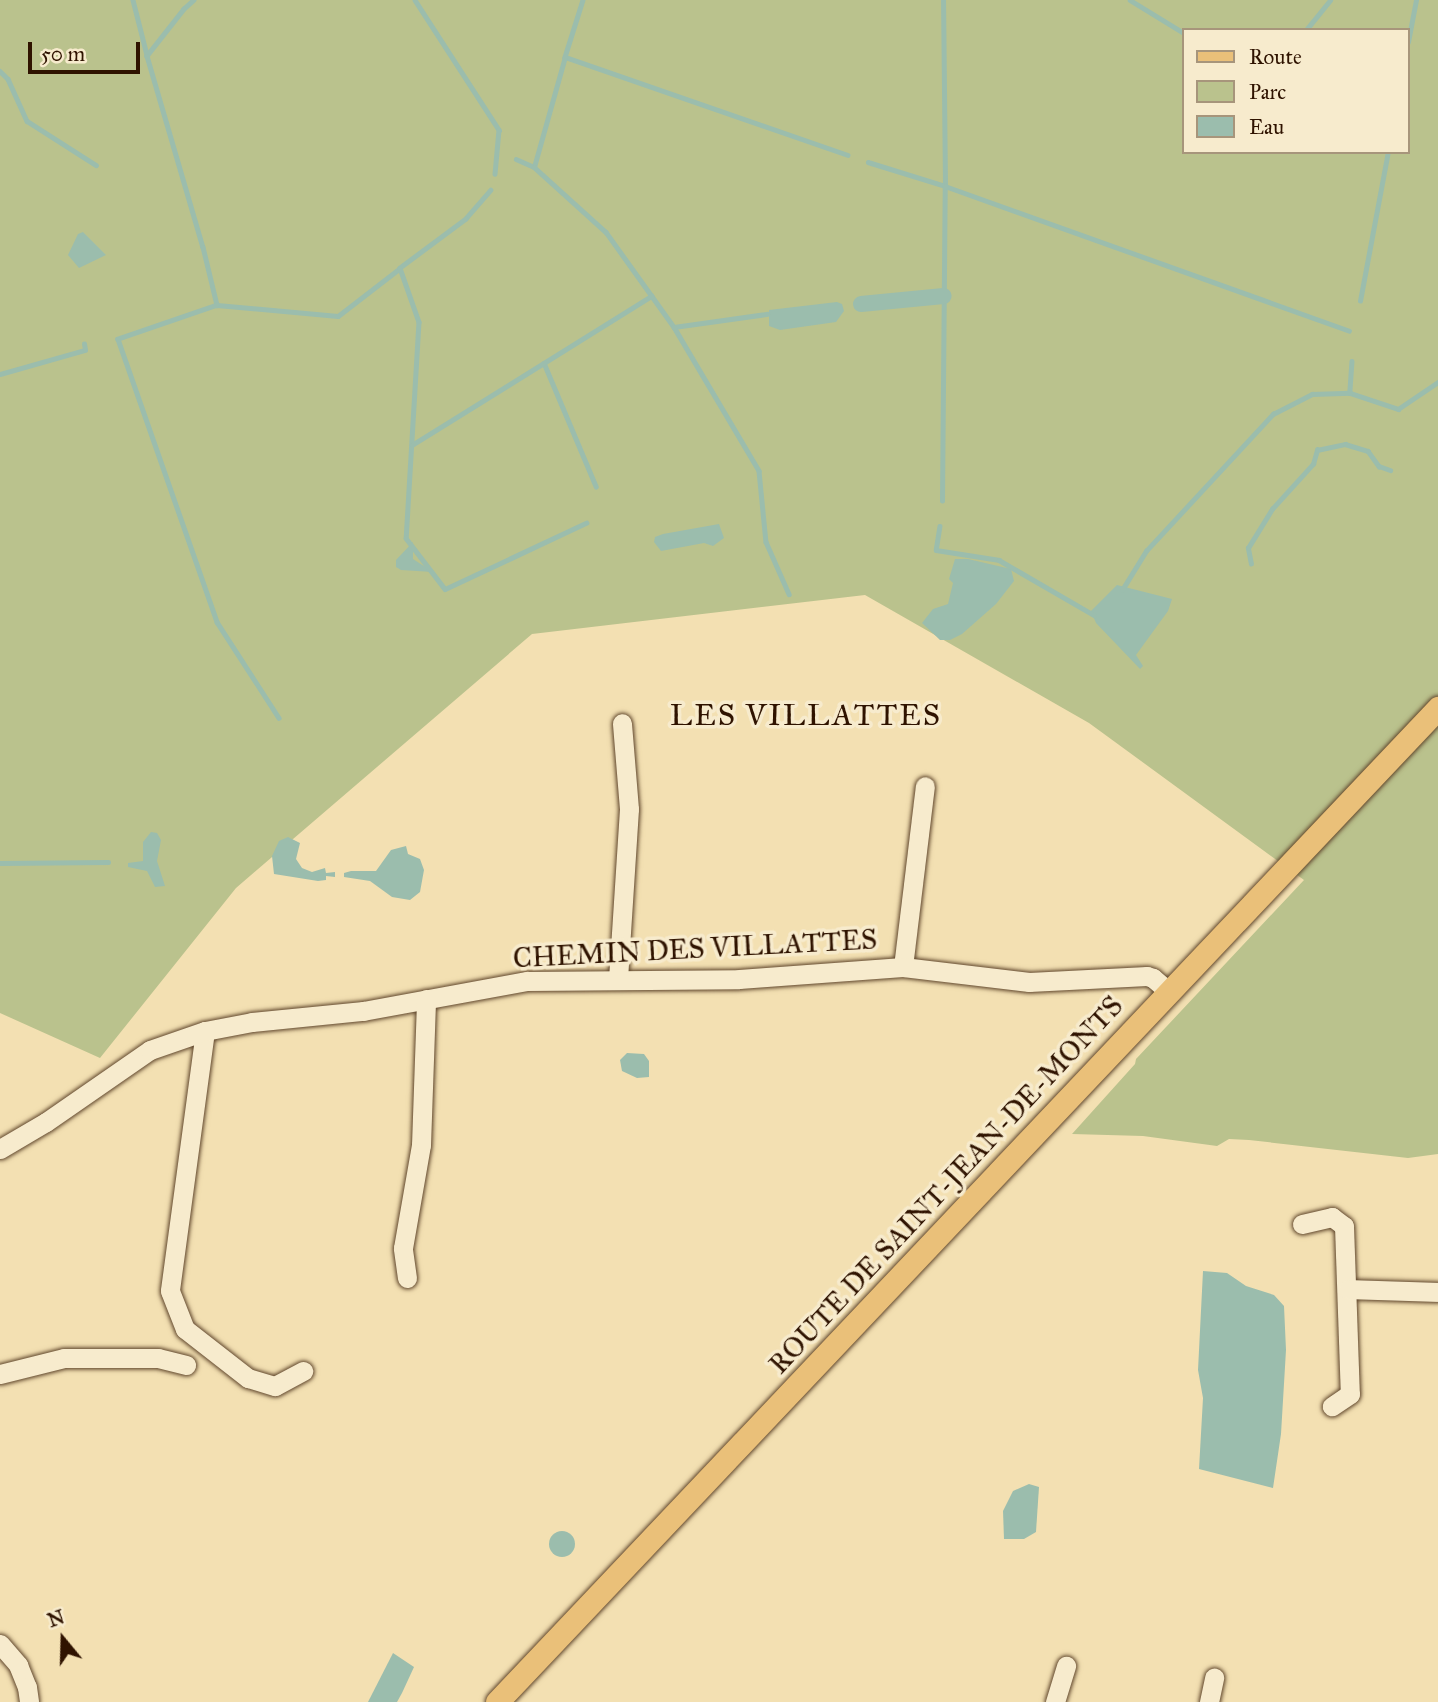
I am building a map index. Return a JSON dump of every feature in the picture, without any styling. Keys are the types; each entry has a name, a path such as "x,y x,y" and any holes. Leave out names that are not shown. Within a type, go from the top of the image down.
{"main road":[{"name":"ROUTE DE SAINT-JEAN-DE-MONTS","path":"497,1702 1438,708"}],"street":[{"path":"618,979 629,809 621,723"},
{"path":"903,967 925,786"},
{"name":"CHEMIN DES VILLATTES","path":"0,1149 46,1122 150,1050 205,1031 252,1022 363,1011 527,981 739,979 903,967 1029,982 1147,976 1169,992"},
{"path":"407,1278 403,1248 421,1145 426,999"},
{"path":"205,1031 170,1291 185,1329 248,1378 275,1386 303,1371"},
{"path":"1302,1224 1332,1217 1345,1226 1350,1394 1332,1406"},
{"path":"1348,1289 1438,1292"},
{"path":"0,1374 64,1359 158,1358 186,1366"},
{"path":"0,1644 18,1665 29,1702"},
{"path":"1055,1702 1066,1665"},
{"path":"1209,1702 1214,1678"}],"green space":[{"path":"0,0 1438,0 1438,1154 1408,1158 1249,1140 1229,1139 1217,1146 1143,1136 1072,1134 1135,1064 1136,1059 1304,880 1089,723 865,595 532,634 236,888 100,1058 0,1013"}],"water":[{"path":"83,232 106,255 79,268 68,255 78,234"},
{"path":"837,302 842,304 844,311 836,322 780,330 769,326 769,310"},
{"path":"719,524 724,538 713,546 704,543 661,551 654,542 655,537 663,534"},
{"path":"413,542 413,559 433,572 401,570 396,567 396,560"},
{"path":"955,559 968,559 1011,569 1014,581 996,604 962,634 950,640 940,640 922,623 933,609 948,604 953,583 949,579"},
{"path":"1117,585 1172,599 1168,611 1136,655 1143,666 1140,669 1096,623 1091,611"},
{"path":"151,832 157,833 161,840 157,861 165,886 155,887 147,871 128,867 128,863 143,861 143,842"},
{"path":"288,837 300,843 296,859 302,868 312,872 325,868 326,873 335,872 335,877 326,876 326,880 318,881 274,874 272,856 279,841"},
{"path":"406,846 408,854 420,859 424,870 420,892 410,900 392,897 370,881 344,877 344,873 351,871 376,871 391,850"},
{"path":"627,1053 644,1054 649,1061 649,1077 637,1078 622,1071 620,1060"},
{"path":"1203,1271 1227,1273 1246,1286 1274,1295 1284,1306 1286,1350 1281,1434 1273,1488 1199,1469 1203,1398 1198,1370"},
{"path":"1029,1484 1039,1487 1036,1532 1024,1539 1004,1539 1003,1511 1013,1491"},
{"path":"562,1531 571,1535 575,1544 571,1553 562,1557 553,1553 549,1544 553,1535"},
{"path":"393,1653 414,1667 402,1693 397,1702 368,1702"}],"waterway":[{"path":"133,0 147,55"},
{"path":"194,0 147,56 203,247 217,305 338,316 400,268"},
{"path":"415,0 499,130 495,174"},
{"path":"583,0 565,57 848,155"},
{"path":"868,162 945,186 943,0"},
{"path":"1130,0 1182,32"},
{"path":"1308,28 1330,0"},
{"path":"1410,32 1416,0"},
{"path":"516,159 534,167 565,57"},
{"path":"0,71 8,79 27,121 96,165"},
{"path":"1360,301 1388,154"},
{"path":"534,167 606,232 674,327 767,314"},
{"path":"942,501 945,186 1349,331"},
{"path":"491,190 466,219 400,268 419,322 406,538 445,589 586,523"},
{"path":"412,445 651,296"},
{"path":"861,304 944,296"},
{"path":"217,305 118,339 217,622 279,718"},
{"path":"674,327 759,471 766,542 789,594"},
{"path":"0,374 85,350 84,344"},
{"path":"1352,361 1350,393 1398,409 1438,382"},
{"path":"544,363 596,486"},
{"path":"1122,590 1146,551 1273,414 1312,394 1350,393"},
{"path":"1251,564 1248,548 1272,509 1313,464 1317,450 1345,444 1368,451 1379,466 1390,470"},
{"path":"940,526 936,550 999,560 1094,615"},
{"path":"0,863 108,862"}],"district":[{"name":"LES VILLATTES","path":"806,715"}]}
